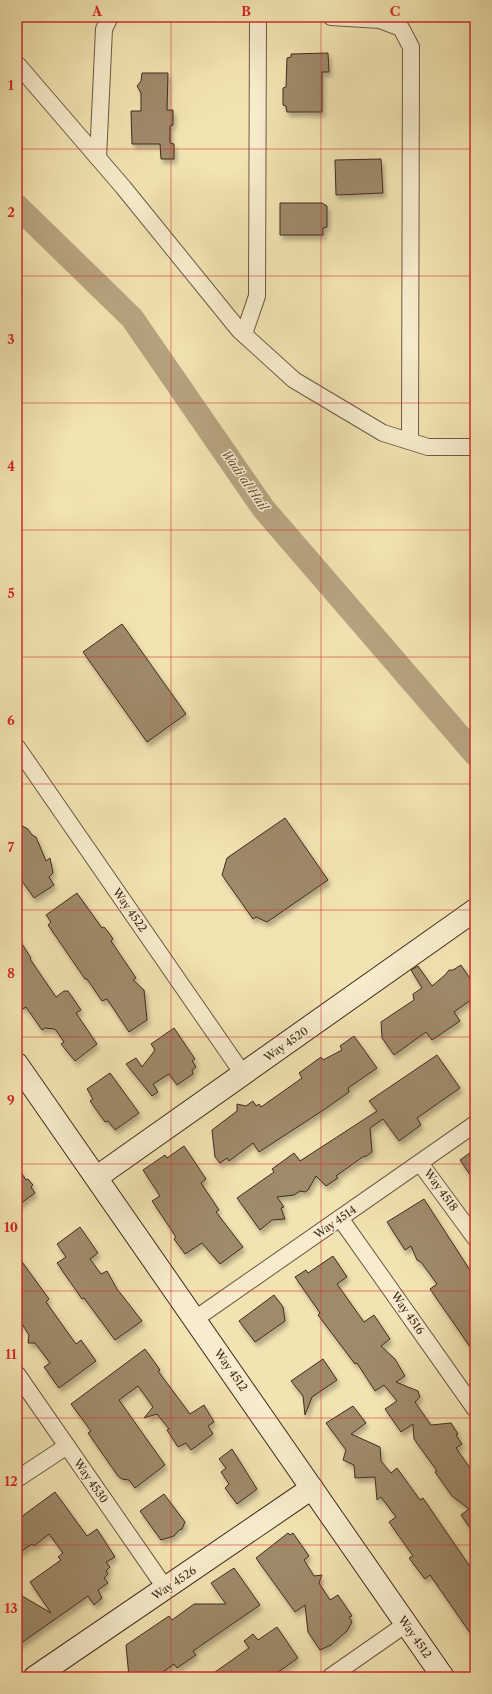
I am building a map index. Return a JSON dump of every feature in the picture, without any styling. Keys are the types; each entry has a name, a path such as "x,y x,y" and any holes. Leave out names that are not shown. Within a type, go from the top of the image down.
{"street":[{"path":"98,158 104,30 110,17"},
{"path":"244,334 258,296 258,17"},
{"path":"331,17 380,20 401,28 411,46 410,441"},
{"path":"18,65 98,158 244,334 294,380 383,434 428,447 475,447"},
{"name":"Way 4522","path":"17,747 243,1074"},
{"name":"Way 4520","path":"97,1177 475,910"},
{"name":"Way 4512","path":"17,1064 196,1319 443,1677"},
{"name":"Way 4514","path":"196,1319 475,1124"},
{"name":"Way 4518","path":"420,1163 475,1238"},
{"name":"Way 4516","path":"340,1218 475,1409"},
{"name":"Way 4530","path":"17,1374 166,1589"},
{"path":"17,1479 67,1446"},
{"name":"Way 4526","path":"35,1677 312,1488"},
{"path":"330,1677 406,1624"}],"building":[{"path":"328,53 329,72 322,72 322,112 287,112 286,106 283,105 283,88 286,87 287,58 291,57 291,54"},
{"path":"142,73 168,73 167,110 173,110 173,125 170,126 170,143 174,144 174,159 161,159 160,144 132,144 131,111 141,111 141,93 137,86 141,81"},
{"path":"381,159 383,193 336,195 335,160"},
{"path":"280,203 322,203 327,206 327,227 323,228 323,235 280,235"},
{"path":"122,624 186,714 147,742 83,652"},
{"path":"285,818 328,880 267,922 256,917 253,919 222,875 227,858"},
{"path":"17,823 28,829 32,835 36,837 46,861 50,858 53,873 49,877 54,885 34,898 17,874"},
{"path":"77,893 102,928 104,927 109,933 113,939 111,941 136,978 133,980 144,990 147,1020 129,1032 107,999 102,1001 87,979 85,979 48,925 51,922 46,915"},
{"path":"17,936 31,958 30,959 56,997 64,991 68,991 81,1010 76,1013 97,1044 75,1061 61,1044 64,1042 55,1029 45,1028 42,1030 26,1007 23,1009 17,1001"},
{"path":"461,965 475,986 475,997 454,1012 460,1021 432,1040 426,1032 394,1055 382,1038 381,1022 414,1000 413,994 422,988 411,970 418,966 432,986 449,970 453,970"},
{"path":"174,1028 195,1059 192,1061 196,1067 192,1070 193,1074 177,1085 169,1074 153,1084 158,1092 152,1096 126,1064 136,1058 142,1067 155,1050 151,1044"},
{"path":"354,1036 377,1068 348,1088 349,1092 259,1152 253,1143 229,1161 227,1158 220,1163 215,1157 212,1130 237,1111 237,1104 246,1106 253,1101 256,1106 259,1104 261,1107 302,1078 299,1073 321,1057 323,1060 342,1050 340,1046"},
{"path":"437,1055 460,1088 417,1118 421,1125 399,1141 383,1119 370,1128 372,1152 336,1176 338,1178 326,1186 316,1176 308,1190 305,1192 300,1191 294,1195 277,1197 284,1207 281,1208 285,1219 272,1220 260,1230 237,1198 274,1172 272,1169 294,1153 300,1161 377,1111 369,1101"},
{"path":"110,1073 139,1113 115,1130 108,1121 105,1122 90,1101 93,1099 87,1089"},
{"path":"184,1146 206,1179 201,1183 219,1210 216,1212 243,1247 220,1264 202,1243 185,1254 174,1239 176,1237 152,1201 160,1196 143,1170 165,1155 167,1158"},
{"path":"475,1149 475,1182 460,1160"},
{"path":"17,1166 26,1180 28,1179 33,1185 31,1187 35,1193 17,1206"},
{"path":"424,1199 475,1278 475,1354 430,1289 437,1284 421,1262 417,1260 411,1246 405,1250 387,1222"},
{"path":"80,1227 98,1253 90,1259 101,1274 107,1271 117,1289 142,1321 115,1340 84,1298 82,1299 57,1263 66,1257 57,1244"},
{"path":"17,1255 49,1299 46,1302 76,1344 81,1340 96,1361 59,1388 44,1367 50,1363 35,1343 28,1343 29,1335 17,1316"},
{"path":"333,1256 347,1277 337,1284 364,1322 374,1315 390,1339 381,1346 395,1359 405,1376 396,1382 418,1391 420,1397 415,1402 431,1425 451,1423 458,1434 456,1435 462,1444 456,1448 475,1475 475,1535 461,1515 469,1509 452,1496 435,1472 437,1471 414,1439 413,1424 401,1432 385,1409 397,1401 384,1385 375,1391 357,1363 355,1364 318,1315 320,1313 295,1277 306,1270 308,1273"},
{"path":"274,1295 283,1307 285,1321 255,1342 239,1321"},
{"path":"145,1349 160,1370 158,1371 190,1414 204,1405 214,1422 208,1426 213,1434 191,1450 186,1443 178,1447 167,1430 169,1429 157,1414 144,1418 153,1407 138,1386 119,1400 165,1465 135,1488 129,1480 122,1479 118,1476 88,1433 91,1431 71,1404"},
{"path":"323,1359 337,1380 312,1397 305,1415 303,1396 291,1381"},
{"path":"353,1406 366,1423 351,1434 380,1447 381,1461 391,1473 397,1468 420,1500 423,1498 475,1574 475,1640 430,1575 425,1579 409,1558 413,1556 389,1522 396,1517 381,1497 377,1500 375,1477 355,1478 354,1465 343,1460 346,1450 326,1423"},
{"path":"232,1449 257,1489 237,1504 225,1488 229,1484 221,1472 226,1468 219,1459"},
{"path":"55,1492 87,1536 97,1529 115,1557 106,1562 110,1567 106,1571 108,1574 104,1578 108,1583 98,1590 102,1598 94,1605 88,1596 17,1646 17,1593 51,1613 30,1582 61,1560 58,1557 63,1553 49,1534 34,1546 32,1544 17,1554 17,1520"},
{"path":"164,1494 185,1522 182,1529 179,1530 174,1536 161,1540 140,1511"},
{"path":"288,1533 290,1535 293,1533 309,1556 304,1560 314,1576 322,1575 319,1583 330,1600 338,1595 352,1616 349,1617 352,1622 347,1631 331,1645 320,1650 308,1632 305,1605 295,1612 256,1558"},
{"path":"234,1568 260,1605 193,1651 196,1655 177,1668 174,1664 156,1677 129,1677 126,1645 169,1616 172,1620 194,1604 226,1604 211,1583"},
{"path":"277,1627 298,1658 271,1677 208,1677 249,1648 244,1641 253,1634 258,1640"}],"waterway":[{"name":"Wadi al Hail","path":"17,206 132,318 263,508 475,754"}]}
